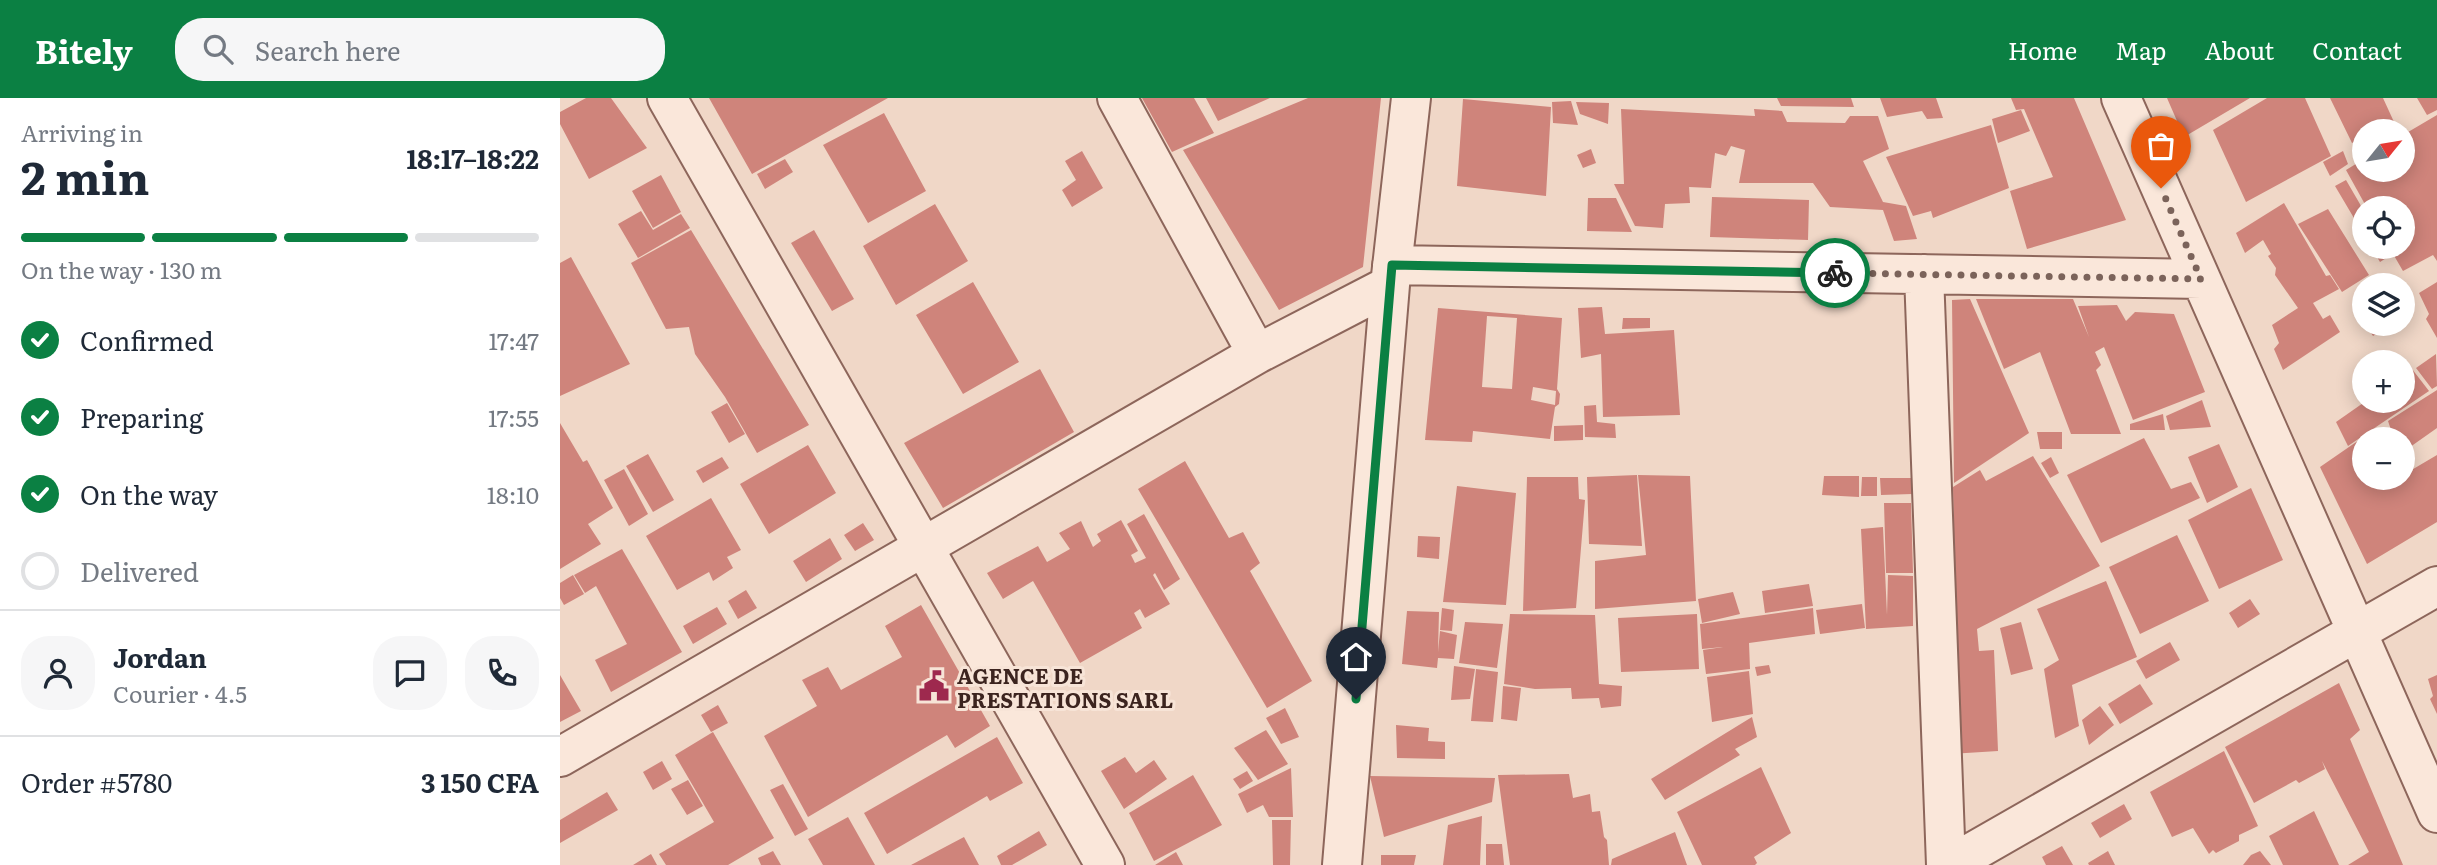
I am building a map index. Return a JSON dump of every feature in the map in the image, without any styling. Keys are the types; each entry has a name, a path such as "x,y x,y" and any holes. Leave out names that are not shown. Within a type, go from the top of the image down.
{"street":[{"path":"667,98 1105,865"},
{"path":"1117,98 1257,354"},
{"path":"1342,865 1391,275 1411,98"},
{"path":"2122,98 2437,813"},
{"path":"560,757 1391,275 1924,274 2201,279"},
{"path":"1924,274 1948,865 2437,586"}],"building":[{"path":"586,98 611,98 647,148 589,179 560,124 560,112"},
{"path":"709,98 888,98 752,174"},
{"path":"1142,98 1194,98 1214,133 1172,152"},
{"path":"1206,98 1270,98 1218,121"},
{"path":"1308,98 1381,98 1363,267 1279,310 1183,150"},
{"path":"1777,98 1851,98 1854,107 1781,106"},
{"path":"1880,98 1936,98 1943,118 1927,119 1922,111 1887,117"},
{"path":"2011,98 2074,98 2126,220 2027,249 2010,191 2053,177 2024,109 2016,110"},
{"path":"2167,98 2250,98 2184,137"},
{"path":"2267,98 2305,98 2331,156 2246,202 2213,130"},
{"path":"2330,98 2383,98 2393,119 2352,119 2352,143"},
{"path":"2417,98 2437,98 2437,110 2427,115"},
{"path":"1463,99 1551,107 1546,196 1457,186"},
{"path":"1571,101 1578,125 1553,123 1552,102"},
{"path":"1576,102 1609,103 1608,124 1580,114"},
{"path":"1621,109 1755,116 1754,109 1782,111 1787,122 1845,123 1850,116 1878,116 1889,149 1863,161 1883,202 1906,206 1917,239 1894,241 1883,210 1830,207 1813,183 1739,183 1745,150 1731,146 1726,156 1715,153 1711,188 1689,187 1690,203 1665,204 1663,228 1635,226 1614,184 1624,184"},
{"path":"2021,110 2030,131 1998,143 1992,119"},
{"path":"884,113 926,191 868,223 823,145"},
{"path":"2437,115 2437,261 2433,255 2403,271 2396,259 2415,259 2415,196 2360,196 2353,182 2415,182 2415,128"},
{"path":"1991,125 2009,188 1933,218 1931,211 1913,216 1886,157"},
{"path":"1591,149 1596,163 1583,168 1577,155"},
{"path":"1082,151 1103,188 1072,207 1062,190 1076,180 1065,161"},
{"path":"2343,151 2348,164 2330,176 2323,162"},
{"path":"785,159 793,172 765,189 757,174"},
{"path":"2352,166 2352,181 2346,170"},
{"path":"661,175 681,212 653,228 632,191"},
{"path":"2346,180 2355,196 2352,196 2352,215 2335,186"},
{"path":"1712,197 1809,200 1808,240 1710,237"},
{"path":"1588,198 1616,198 1632,232 1587,231"},
{"path":"2284,203 2326,276 2330,275 2339,289 2313,303 2323,319 2330,315 2340,332 2283,370 2274,349 2279,343 2272,325 2298,308 2275,275 2276,268 2268,256 2271,254 2263,240 2245,253 2236,233"},
{"path":"935,204 968,261 896,305 863,246"},
{"path":"2328,209 2352,248 2352,259 2359,259 2368,273 2352,273 2352,286 2342,292 2298,224"},
{"path":"641,211 653,230 681,214 690,228 638,258 618,224"},
{"path":"691,230 809,425 757,453 725,397 695,354 689,327 666,329 631,263"},
{"path":"814,230 854,299 832,311 791,243"},
{"path":"571,257 630,364 560,396 560,263"},
{"path":"973,282 1019,362 963,394 916,315"},
{"path":"2437,282 2437,338 2426,319 2429,314 2419,293"},
{"path":"1970,299 2029,433 1954,483 1952,300"},
{"path":"1976,299 2073,299 2089,337 2078,306 2117,305 2126,321 2135,312 2174,314 2205,392 2133,420 2104,347 2095,352 2101,365 2096,370 2121,434 2071,434 2040,352 2004,369"},
{"path":"1602,307 1605,334 1674,330 1680,415 1603,417 1601,354 1581,358 1578,308"},
{"path":"1438,308 1562,318 1557,389 1560,394 1550,439 1473,431 1472,442 1425,440","holes":["1487,316 1517,318 1512,389 1482,387","1533,387 1556,391 1555,405 1531,400"]},
{"path":"1623,318 1650,318 1650,328 1622,329"},
{"path":"2436,354 2437,386 2432,389 2416,368"},
{"path":"1040,369 1074,432 943,508 904,443"},
{"path":"2415,373 2429,391 2415,401"},
{"path":"2437,390 2437,428 2415,444 2415,427 2390,427 2388,421 2401,413 2415,413 2415,404"},
{"path":"2202,400 2211,427 2170,430 2166,416"},
{"path":"727,403 745,434 729,443 711,412"},
{"path":"1596,405 1597,422 1615,424 1616,438 1585,437 1584,406"},
{"path":"2352,411 2352,413 2397,413 2376,427 2352,427 2352,443 2348,446 2336,422"},
{"path":"2163,414 2165,430 2130,430 2130,424"},
{"path":"560,423 583,462 587,460 613,508 588,524 601,544 560,569"},
{"path":"1583,425 1583,440 1554,441 1554,426"},
{"path":"2037,432 2062,432 2062,449 2040,449"},
{"path":"2144,438 2171,489 2191,482 2200,498 2101,543 2067,475"},
{"path":"2219,444 2238,487 2207,503 2188,457"},
{"path":"808,445 836,493 769,534 740,484"},
{"path":"2352,445 2352,490 2415,490 2415,468 2437,455 2437,522 2367,564 2320,467"},
{"path":"648,454 674,500 653,512 626,466"},
{"path":"2033,456 2100,566 1977,629 1979,651 1994,650 1998,751 1950,754 1956,635 1953,487 1980,470 1986,481"},
{"path":"722,457 729,468 703,483 696,471"},
{"path":"2051,457 2059,473 2050,478 2041,463"},
{"path":"1185,461 1229,538 1243,532 1260,563 1250,571 1312,681 1267,708 1138,489"},
{"path":"624,469 648,514 629,526 604,480"},
{"path":"1637,475 1642,546 1589,544 1587,477"},
{"path":"1638,475 1690,476 1696,601 1595,609 1595,561 1646,555"},
{"path":"1824,476 1859,476 1859,497 1822,495"},
{"path":"1527,477 1578,477 1579,499 1585,500 1576,608 1523,611"},
{"path":"1862,477 1877,477 1877,496 1861,496"},
{"path":"1880,478 1912,478 1912,494 1881,495"},
{"path":"1457,486 1516,493 1506,605 1443,602"},
{"path":"2251,488 2283,560 2219,589 2188,520"},
{"path":"711,498 741,550 727,557 733,568 713,581 709,572 677,590 646,536"},
{"path":"1884,503 1911,503 1913,573 1886,573"},
{"path":"1144,514 1180,579 1164,590 1155,573 1153,575 1170,604 1145,618 1140,609 1134,613 1142,628 1080,663 1033,581 1003,599 987,573 1038,546 1047,562 1070,549 1059,533 1081,521 1093,547 1101,541 1097,534 1121,520 1138,551 1131,555 1135,563 1146,558 1127,524"},
{"path":"863,523 874,540 855,551 844,535"},
{"path":"1883,527 1887,615 1888,575 1913,576 1913,626 1866,629 1861,529"},
{"path":"2177,535 2209,601 2140,634 2109,567"},
{"path":"1418,536 1440,537 1439,559 1417,557"},
{"path":"830,538 842,559 806,582 793,561"},
{"path":"622,549 682,652 611,692 595,660 627,644 596,586 585,593 574,575"},
{"path":"573,575 584,594 564,605 560,598 560,583"},
{"path":"2106,581 2137,657 2072,685 2079,726 2055,738 2044,669 2059,660 2037,609"},
{"path":"1809,584 1813,606 1765,613 1762,591"},
{"path":"746,590 757,608 738,619 728,601"},
{"path":"1733,592 1740,614 1702,623 1698,599"},
{"path":"2250,599 2260,614 2238,628 2229,613"},
{"path":"1862,604 1865,628 1820,634 1816,610"},
{"path":"921,605 990,726 955,748 947,735 808,817 764,736 817,706 802,680 828,667 841,690 902,657 885,626"},
{"path":"717,607 727,624 693,644 683,626"},
{"path":"1442,608 1454,610 1452,631 1440,630"},
{"path":"1813,608 1815,634 1749,643 1750,669 1706,674 1703,650 1723,647 1702,649 1700,624"},
{"path":"1407,611 1439,612 1438,652 1440,631 1457,635 1454,659 1438,658 1437,668 1402,664"},
{"path":"1510,614 1595,615 1599,684 1622,686 1621,706 1601,708 1599,698 1572,699 1571,688 1535,689 1504,684"},
{"path":"1697,614 1699,669 1621,672 1618,618"},
{"path":"1465,622 1503,624 1497,668 1459,663"},
{"path":"2021,622 2033,669 2011,675 2000,628"},
{"path":"2170,642 2180,660 2146,679 2136,661"},
{"path":"1769,665 1771,673 1757,676 1755,667"},
{"path":"1454,666 1475,669 1470,699 1451,700"},
{"path":"1476,669 1498,672 1493,722 1471,721"},
{"path":"1749,671 1753,714 1712,722 1707,677"},
{"path":"560,675 581,711 560,722"},
{"path":"2437,675 2437,714 2430,699 2433,696 2428,679"},
{"path":"2339,683 2360,730 2350,739 2403,865 2348,865 2369,852 2322,761 2325,769 2299,783 2296,780 2254,803 2225,747"},
{"path":"2140,684 2153,704 2120,724 2108,704"},
{"path":"1503,686 1521,688 1517,721 1501,719"},
{"path":"718,705 728,723 711,732 701,715"},
{"path":"2100,706 2114,725 2089,745 2082,720"},
{"path":"1285,708 1299,737 1281,744 1266,718"},
{"path":"1752,717 1757,737 1735,749 1740,755 1665,800 1651,779"},
{"path":"1396,725 1429,728 1428,741 1445,742 1445,759 1397,758"},
{"path":"1266,730 1288,764 1258,780 1234,748"},
{"path":"713,732 774,838 728,865 666,865 659,854 714,822 675,755"},
{"path":"997,737 1023,783 990,801 987,796 887,854 864,813"},
{"path":"2224,751 2258,826 2239,835 2239,841 2209,854 2193,828 2172,837 2150,792"},
{"path":"1125,757 1136,773 1154,760 1167,779 1124,809 1101,771"},
{"path":"662,761 672,779 653,790 643,772"},
{"path":"1761,767 1791,833 1754,857 1757,863 1755,865 1702,865 1677,812"},
{"path":"1291,768 1293,817 1269,817 1263,805 1247,813 1238,794"},
{"path":"1247,771 1253,781 1240,789 1233,779"},
{"path":"1569,774 1573,798 1590,794 1592,812 1600,811 1604,837 1607,840 1609,865 1510,865 1498,775"},
{"path":"1193,775 1222,825 1154,861 1129,813"},
{"path":"1370,776 1495,778 1492,802 1384,837"},
{"path":"688,780 703,806 687,815 671,789"},
{"path":"783,784 808,829 795,836 770,790"},
{"path":"607,792 618,810 560,843 560,820"},
{"path":"2124,804 2132,819 2100,838 2091,823"},
{"path":"2314,811 2339,865 2283,865 2269,836"},
{"path":"1482,816 1480,865 1443,865 1448,825"},
{"path":"848,817 875,865 823,865 808,839"},
{"path":"1272,820 1291,820 1290,865 1273,865"},
{"path":"1039,831 1047,845 1012,865 1001,865 997,856"},
{"path":"1675,832 1687,865 1611,865 1612,859"},
{"path":"964,837 979,865 911,865"},
{"path":"1486,844 1502,844 1504,865 1486,865"},
{"path":"2062,846 2073,865 2046,865 2042,857"},
{"path":"773,851 781,865 761,865 758,858"},
{"path":"2108,851 2115,865 2089,865 2088,863"},
{"path":"2260,851 2271,865 2243,865 2251,855"},
{"path":"1176,852 1183,865 1155,865"},
{"path":"651,854 657,865 633,865"},
{"path":"1381,855 1416,855 1414,865 1381,865"}],"way so far":[{"path":"1835,273 2201,279 2161,188"}],"place":[{"name":"AGENCE DE PRESTATIONS SARL","path":"934,686"}],"route":[{"path":"1356,699 1392,265 1835,273"}]}
